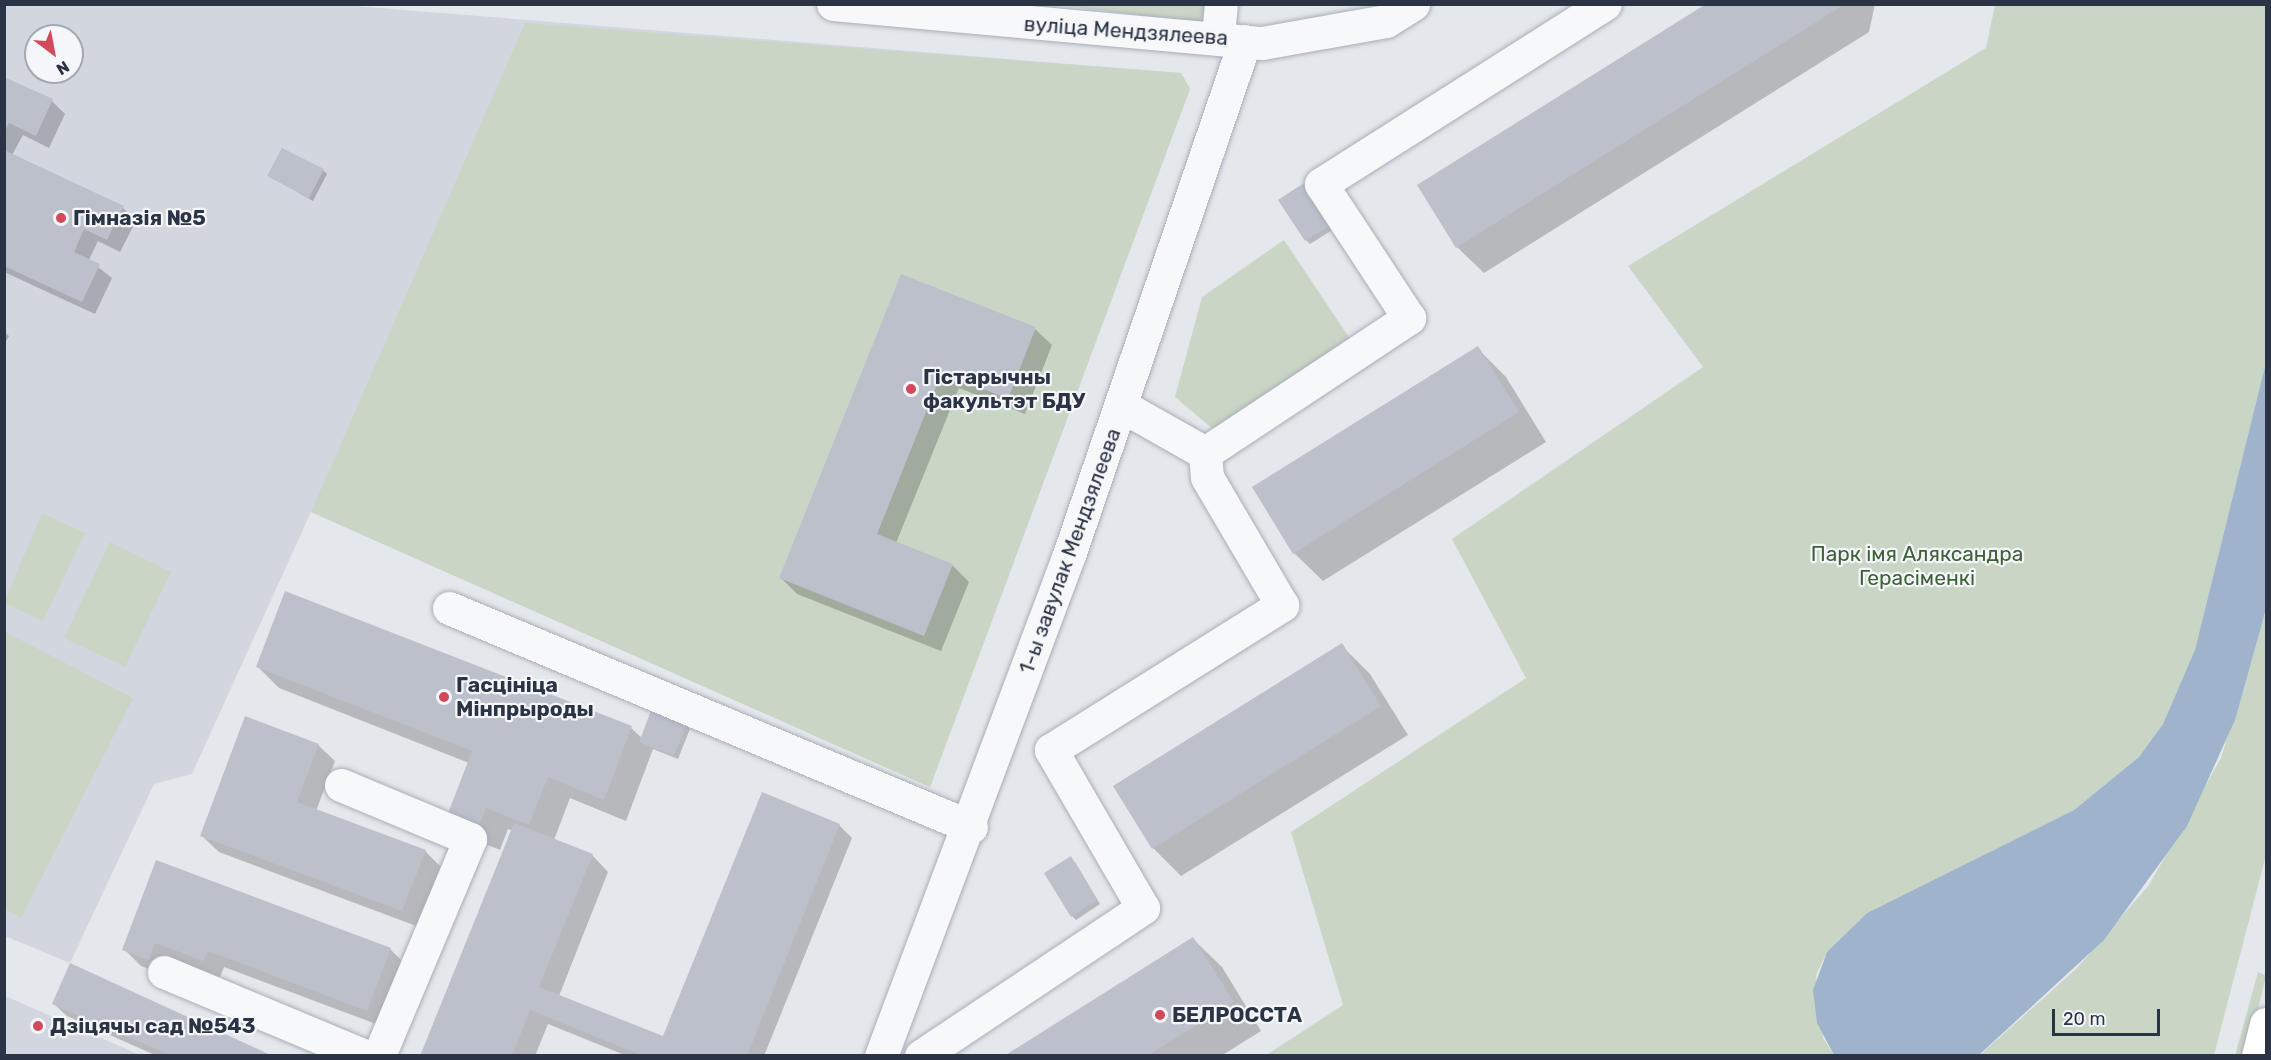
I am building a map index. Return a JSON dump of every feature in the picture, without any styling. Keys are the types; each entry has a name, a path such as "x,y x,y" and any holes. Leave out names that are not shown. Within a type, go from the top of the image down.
{"main road":[{"path":"2258,1056 2266,1024"}],"street":[{"name":"вуліца Мендзялеева","path":"833,4 1282,43 1376,23 1413,4"},
{"name":"1-ы завулак Мендзялеева","path":"881,1056 971,827 1122,406 1231,39 1221,4"},
{"path":"1205,453 1409,318 1321,184 1605,4"},
{"path":"1122,406 1205,453"},
{"path":"1051,750 1282,605 1207,477 1205,453"},
{"path":"449,608 971,827"},
{"path":"921,1056 1143,908 1051,750 1004,733"},
{"path":"341,786 470,839 379,1056"},
{"path":"164,972 365,1056"}],"shaded area":[{"path":"4,5 342,5 1181,73 1190,89 930,787 311,512 192,774 154,784 70,963 5,936"},
{"name":"Дзіцячы сад №543","path":"5,996 140,1055 5,1055"}],"green space":[{"path":"1057,5 1206,5 1204,23"},
{"name":"Парк імя Аляксандра Герасіменкі","path":"1995,5 2266,5 2266,362 2195,651 2163,724 2139,757 2074,810 1867,913 1827,952 1816,975 1823,1038 1834,1055 1265,1056 1343,1005 1291,832 1526,678 1452,539 1703,367 1628,266 1986,48"},
{"path":"525,23 1181,73 1190,89 930,787 311,512","holes":["901,274 1036,328 1008,398 942,372 877,534 953,564 924,636 779,578"]},
{"path":"1284,240 1350,339 1214,430 1175,397 1202,297"},
{"path":"42,513 85,533 43,621 4,603"},
{"path":"110,542 171,572 125,667 64,638"},
{"path":"2266,609 2266,855 2214,1055 1979,1056 2077,968 2149,885 2221,758"},
{"path":"5,632 133,698 21,918 5,909"},
{"path":"2258,972 2266,976 2247,1055 2235,1056"}],"water":[{"path":"2266,362 2266,609 2235,720 2187,826 2104,940 1979,1055 1834,1055 1817,1023 1813,990 1827,952 1867,913 2074,810 2139,757 2163,724 2195,650"}],"building":[{"path":"1706,4 1845,4 1456,248 1417,185"},
{"path":"4,77 53,99 36,136 9,123 4,133"},
{"path":"282,148 324,169 309,198 267,176"},
{"name":"Гімназія №5","path":"4,150 124,206 107,240 84,229 74,252 100,264 82,302 4,266"},
{"path":"1304,183 1331,225 1305,241 1278,200"},
{"path":"901,274 1036,327 1008,399 942,372 877,534 953,564 924,636 779,578"},
{"path":"1478,346 1519,412 1293,554 1252,487"},
{"name":"Гасцініца Мінпрыроды","path":"285,591 632,726 604,800 548,777 529,825 486,808 478,829 447,816 472,751 256,667"},
{"path":"1342,643 1381,706 1152,849 1113,786"},
{"path":"651,711 687,724 674,756 639,742"},
{"path":"245,716 319,744 297,802 426,850 402,911 200,836"},
{"path":"762,792 840,824 747,1056 643,1056 530,1010 512,1056 420,1056 514,823 593,854 539,987 663,1036"},
{"path":"1071,856 1097,900 1071,917 1044,873"},
{"path":"156,860 391,948 367,1011 208,951 204,961 155,943 149,960 122,950"},
{"path":"1193,937 1234,1002 1147,1056 1004,1056"},
{"path":"70,963 273,1056 172,1056 52,1004"}],"place":[{"name":"Гімназія №5","path":"61,218"},
{"name":"Гістарычны факультэт БДУ","path":"911,389"},
{"name":"Гасцініца Мінпрыроды","path":"444,697"},
{"name":"БЕЛРОССТА","path":"1160,1015"},
{"name":"Дзіцячы сад №543","path":"38,1026"}]}
